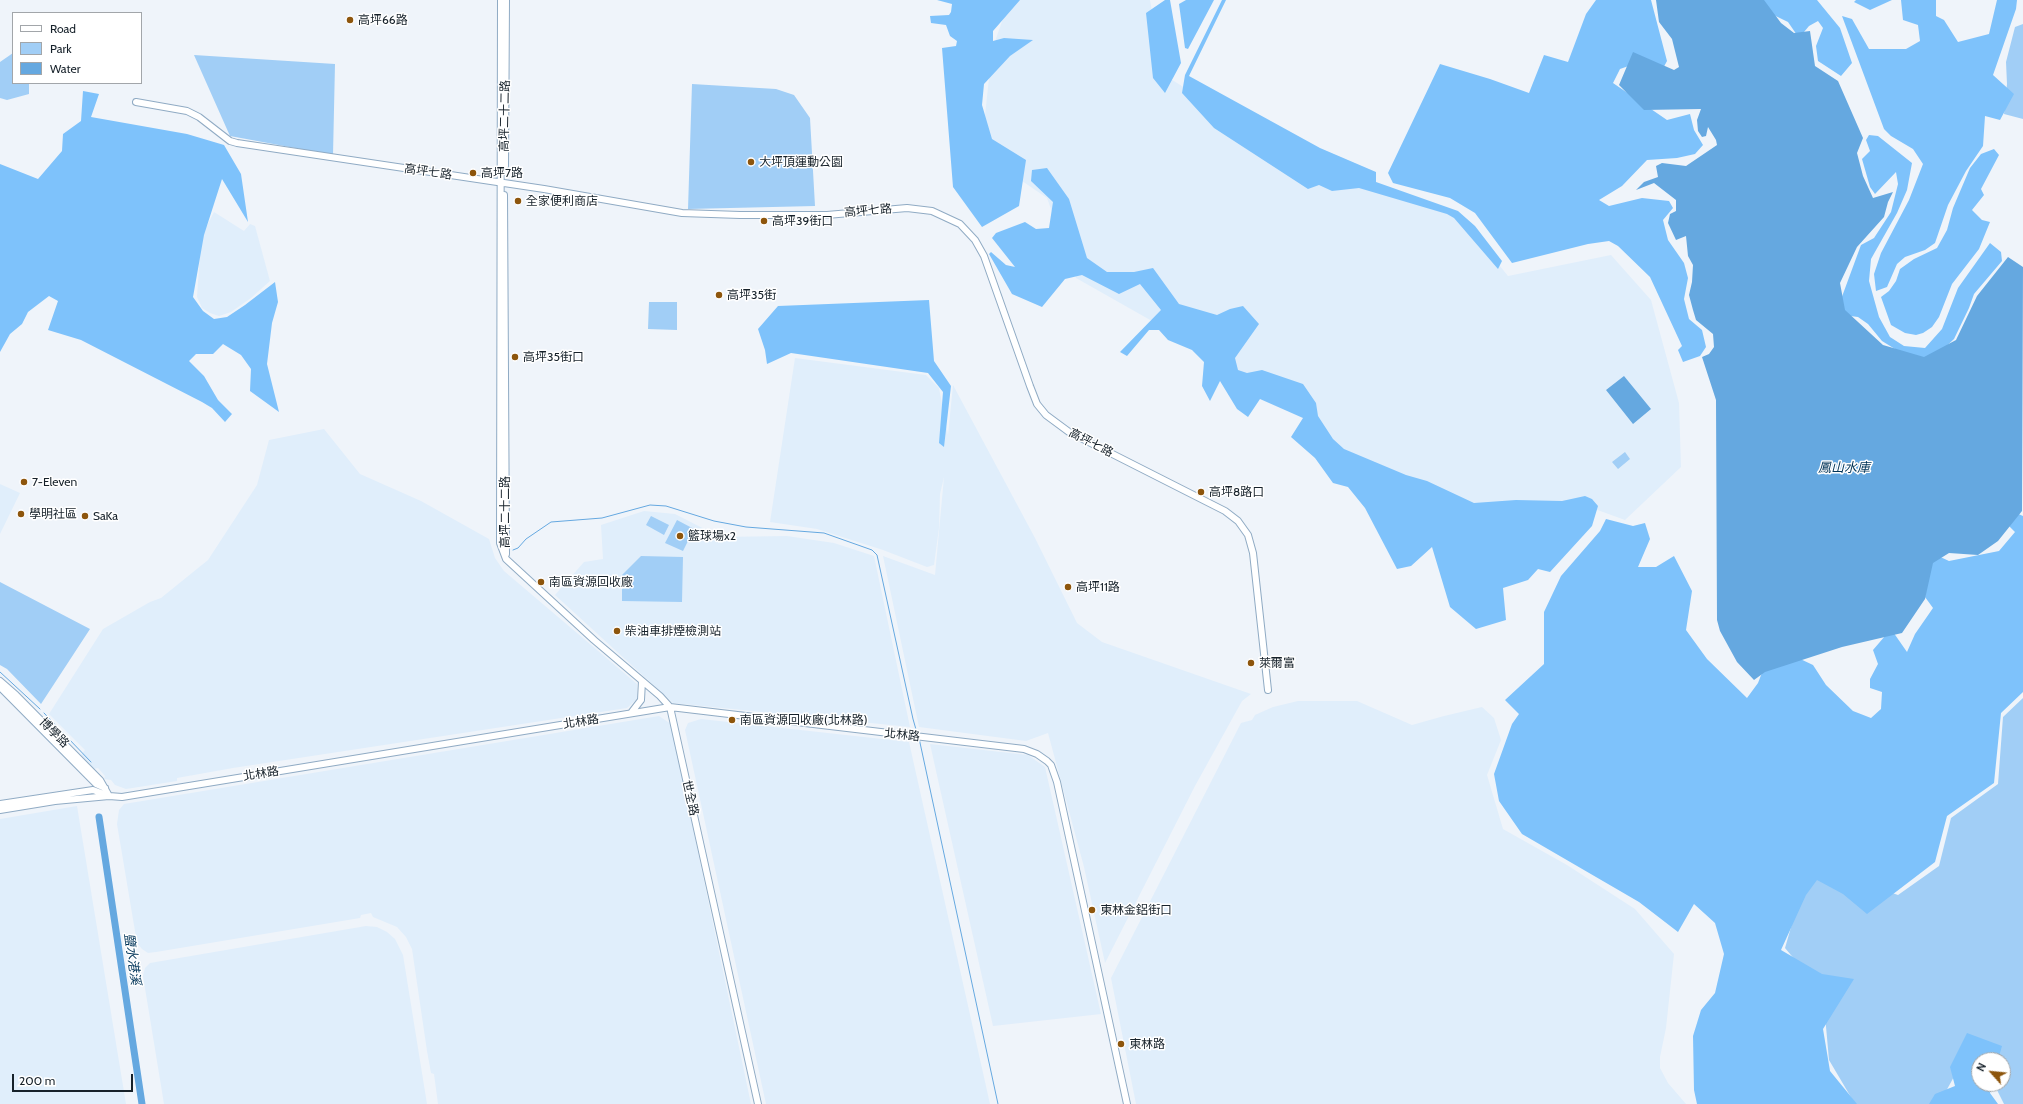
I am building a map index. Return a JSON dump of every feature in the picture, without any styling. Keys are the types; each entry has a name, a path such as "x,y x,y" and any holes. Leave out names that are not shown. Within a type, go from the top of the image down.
{"street":[{"name":"高坪二十二路","path":"500,0 506,559 594,640 642,680"},
{"name":"高坪二十二路","path":"502,183 506,0"},
{"name":"高坪七路","path":"136,102 188,111 199,117 230,141 237,143 502,183 682,213 827,215 908,208 932,211 960,224 975,240 984,256 1037,404 1046,415 1069,432 1226,511 1238,521 1248,535 1253,553 1268,690"},
{"path":"642,680 670,707"},
{"path":"630,714 641,700 642,680"},
{"name":"博學路","path":"0,681 16,695 100,780 109,796"},
{"name":"博學路","path":"0,687 96,784 105,788"},
{"name":"北林路","path":"0,810 56,801 109,796 122,797 670,707 1024,748 1037,754 1051,765 1057,782 1127,1104"},
{"name":"世全路","path":"670,707 758,1104"},
{"name":"北林路","path":"0,804 93,790 109,796"}],"shaded area":[{"path":"937,0 1020,0 993,31 993,41 1004,38 1033,40 1010,56 984,84 982,105 992,139 1026,160 1019,206 982,227 953,187 942,48 956,46 957,41 950,36 946,25 931,23 930,16 949,15 951,12 952,4"},
{"path":"1008,0 1150,0 1163,74 1318,173 1458,214 1508,276 1611,255 1651,300 1679,403 1681,467 1625,520 1581,504 1476,522 1334,451 1310,418 1159,325 1076,278 1047,198 981,153 992,50"},
{"path":"1165,0 1170,0 1181,63 1165,93 1153,78 1146,13"},
{"path":"1186,0 1214,0 1188,49 1185,48 1179,4"},
{"path":"1222,0 1226,0 1189,76 1320,148 1376,172 1376,182 1458,211 1475,226 1502,261 1498,269 1454,218 1447,214 1359,188 1332,191 1319,185 1308,189 1214,128 1182,93 1185,75"},
{"path":"1596,0 1651,0 1667,61 1661,72 1640,62 1620,69 1613,83 1667,120 1690,114 1694,130 1703,145 1695,154 1677,158 1647,160 1622,186 1599,200 1609,206 1642,198 1669,201 1673,208 1663,220 1668,240 1684,263 1688,278 1684,299 1689,319 1702,330 1706,347 1700,356 1683,362 1678,350 1682,346 1650,277 1618,246 1609,241 1588,244 1512,263 1475,213 1450,198 1393,183 1388,173 1440,64 1490,79 1529,93 1544,55 1568,62 1586,14"},
{"path":"1754,0 1817,0 1840,28 1852,63 1841,76 1818,61 1816,46 1823,28 1818,21 1809,26 1799,38 1788,22 1753,5"},
{"path":"1856,0 1892,0 1870,10 1854,2"},
{"path":"1901,0 1936,0 1936,16 1944,20 1958,42 1989,34 1997,0 2017,0 2016,9 1993,75 2014,94 2000,120 1985,116 1983,146 1966,171 1948,205 1935,243 1925,250 1905,257 1897,264 1887,287 1876,291 1874,274 1881,253 1909,200 1923,164 1913,149 1891,136 1884,129 1842,16 1852,19 1869,49 1906,49 1920,41 1918,25 1903,20"},
{"path":"83,91 99,94 91,117 187,134 224,145 241,174 248,222 222,179 204,235 193,297 203,311 214,319 227,317 275,282 278,302 272,323 267,364 279,412 250,391 251,369 241,355 223,344 213,354 196,354 189,361 204,376 218,400 232,414 225,422 212,408 202,402 81,340 48,330 58,301 49,296 28,312 22,324 10,334 0,352 0,164 38,179 62,151 63,134 81,121"},
{"path":"1869,135 1878,136 1912,163 1907,190 1897,213 1871,259 1869,281 1879,317 1890,337 1904,346 1925,348 1942,329 1958,288 1990,243 2001,252 2002,261 1974,294 1954,339 1934,358 1908,357 1882,341 1868,324 1858,317 1843,315 1840,302 1861,245 1874,238 1891,212 1898,184 1896,172 1875,194 1870,187 1862,159 1870,151 1866,140"},
{"path":"1994,149 1999,155 1981,189 1984,195 1972,210 1982,220 1990,222 1979,249 1952,284 1939,317 1932,327 1923,333 1916,335 1905,333 1891,325 1881,297 1889,291 1896,281 1900,269 1914,259 1937,248 1947,230 1953,208 1970,168 1981,154"},
{"path":"1047,168 1069,199 1087,258 1107,272 1134,272 1153,268 1179,304 1217,315 1230,309 1243,306 1259,324 1235,358 1238,370 1247,373 1262,370 1303,384 1316,403 1318,416 1333,439 1344,449 1406,475 1427,481 1474,503 1516,500 1562,501 1585,496 1592,499 1598,506 1592,526 1550,572 1538,569 1528,580 1503,588 1506,620 1476,629 1450,607 1432,547 1411,566 1397,569 1365,508 1348,487 1333,483 1315,458 1291,437 1303,418 1260,399 1248,417 1237,409 1220,381 1210,401 1202,386 1204,362 1192,350 1168,340 1159,330 1149,330 1127,356 1120,352 1161,310 1140,284 1119,294 1082,275 1065,279 1042,307 1012,294 989,254 991,252 1006,265 1015,267 992,238 996,233 1025,222 1036,229 1049,228 1053,202 1031,181 1032,170"},
{"path":"214,212 244,231 250,224 255,226 270,281 251,298 231,312 219,316 202,308 197,297 201,237"},
{"path":"929,300 934,361 951,386 944,447 939,443 943,392 928,373 791,353 767,364 765,350 758,329 778,306"},
{"path":"795,358 926,375 939,388 948,435 953,385 1035,538 1077,623 1102,642 1251,694 1242,701 1195,786 1105,963 1084,867 1048,733 1026,741 919,727 883,556 935,575 944,477 940,494 939,528 934,565 927,567 883,550 817,529 770,522"},
{"path":"324,429 360,474 421,501 489,539 495,558 504,571 637,684 637,699 627,708 233,768 177,778 177,781 126,789 115,785 111,780 104,779 105,776 98,768 94,769 81,755 85,750 49,714 103,629 150,602 161,598 208,560 257,485 269,440"},
{"path":"0,484 20,493 0,534"},
{"path":"2007,509 2023,516 2023,692 2001,713 1994,783 1947,816 1935,862 1867,914 1843,894 1817,880 1806,895 1781,950 1822,974 1854,979 1823,1029 1830,1071 1857,1104 1697,1104 1694,1090 1693,1036 1701,1010 1715,993 1724,954 1715,923 1694,904 1678,932 1639,902 1522,834 1499,801 1494,774 1512,724 1519,714 1505,700 1544,664 1544,612 1561,576 1600,531 1606,519 1633,526 1645,523 1650,539 1638,567 1656,567 1674,556 1692,591 1686,630 1707,659 1747,698 1758,683 1765,665 1777,648 1813,665 1826,685 1853,711 1871,718 1881,709 1882,692 1870,688 1870,679 1878,664 1873,650 1891,629 1907,652 1915,634 1933,608 1925,597 1930,566 1936,555 1949,561 1999,551 2015,532 2008,525"},
{"name":"南區資源回收廠","path":"644,511 675,514 720,537 787,536 834,543 874,556 910,727 673,703 555,595 584,562 603,559 601,525"},
{"path":"1298,701 1357,701 1412,725 1482,707 1494,718 1501,740 1487,775 1503,829 1567,865 1635,909 1674,954 1666,1028 1660,1057 1660,1068 1668,1083 1686,1104 1136,1104 1111,978 1241,723 1252,720 1255,715 1273,707"},
{"path":"659,716 671,724 751,1104 438,1104 434,1074 431,1073 427,1051 412,949 406,937 397,927 373,917 371,913 361,915 360,918 156,952 148,953 137,943 117,824 119,810 124,804"},
{"path":"701,719 909,742 990,1104 766,1104 685,730 688,723"},
{"path":"930,744 1028,755 1045,767 1101,1014 993,1026"},
{"path":"77,806 126,1104 0,1104 0,819"},
{"path":"366,926 377,927 387,932 395,939 403,955 427,1104 164,1104 143,976 145,968 150,963"},
{"path":"1967,1033 2002,1046 2000,1052 1971,1052 1971,1092 1990,1092 1998,1104 1929,1104 1935,1094 1955,1086 1950,1067"}],"green space":[{"path":"2023,24 2023,119 2004,114 2007,84 2006,62 2015,27"},
{"path":"12,54 12,84 29,84 29,94 7,100 0,98 0,62"},
{"path":"194,55 335,64 333,155 230,136"},
{"name":"大坪頂運動公園","path":"692,84 776,89 794,95 810,118 815,206 688,209"},
{"path":"649,302 677,302 677,330 648,329"},
{"path":"1625,452 1630,459 1618,469 1612,462"},
{"path":"651,516 669,525 664,535 646,525"},
{"name":"籃球場x2","path":"677,520 694,529 683,551 665,543"},
{"path":"641,556 683,557 682,602 622,601 622,575"},
{"path":"0,582 90,629 41,704 7,669 0,665"},
{"path":"2023,698 2023,1104 2004,1104 1998,1092 2011,1092 2011,1052 1978,1052 1973,1042 1939,1104 1855,1104 1829,1060 1823,993 1785,948 1796,910 1799,880 1830,871 1898,895 1939,866 1951,818 1998,784 2003,717"}],"water":[{"name":"鳳山水庫","path":"1656,0 1764,0 1781,23 1794,33 1810,31 1815,66 1838,81 1863,138 1857,153 1863,176 1873,198 1893,192 1888,202 1884,217 1857,247 1840,283 1845,310 1883,345 1924,357 1956,340 1977,296 2008,257 2023,267 2022,511 1998,541 1978,555 1949,553 1933,563 1925,599 1902,633 1842,647 1765,672 1754,680 1737,662 1720,631 1717,620 1716,400 1702,357 1709,354 1714,347 1713,334 1696,320 1693,310 1689,295 1692,282 1693,265 1688,256 1686,236 1676,240 1668,223 1670,214 1676,211 1676,200 1654,183 1636,190 1644,182 1658,177 1656,166 1662,163 1686,166 1717,145 1716,140 1708,127 1706,136 1702,137 1698,131 1697,120 1701,109 1644,110 1619,85 1633,52 1674,70 1679,67 1672,39 1659,22"},
{"path":"1624,376 1651,409 1633,424 1606,390"}],"waterway":[{"path":"513,550 518,548 526,539 551,522 602,518 650,505 666,506 714,521 746,527 824,533 872,550 877,555 917,733"},
{"name":"鹽水港溪","path":"0,672 40,709"},
{"name":"鹽水港溪","path":"44,713 91,762"},
{"path":"919,738 998,1104"},
{"name":"鹽水港溪","path":"99,817 142,1104"}],"place":[{"name":"高坪66路","path":"350,20"},
{"name":"大坪頂運動公園","path":"751,162"},
{"name":"高坪7路","path":"473,173"},
{"name":"全家便利商店","path":"518,201"},
{"name":"高坪39街口","path":"764,221"},
{"name":"高坪35街","path":"719,295"},
{"name":"高坪35街口","path":"515,357"},
{"name":"7-Eleven","path":"24,482"},
{"name":"高坪8路口","path":"1201,492"},
{"name":"學明社區","path":"21,514"},
{"name":"SaKa","path":"85,516"},
{"name":"籃球場x2","path":"680,536"},
{"name":"南區資源回收廠","path":"541,582"},
{"name":"高坪11路","path":"1068,587"},
{"name":"柴油車排煙檢測站","path":"617,631"},
{"name":"萊爾富","path":"1251,663"},
{"name":"南區資源回收廠(北林路)","path":"732,720"},
{"name":"東林金鋁街口","path":"1092,910"},
{"name":"東林路","path":"1121,1044"}]}
